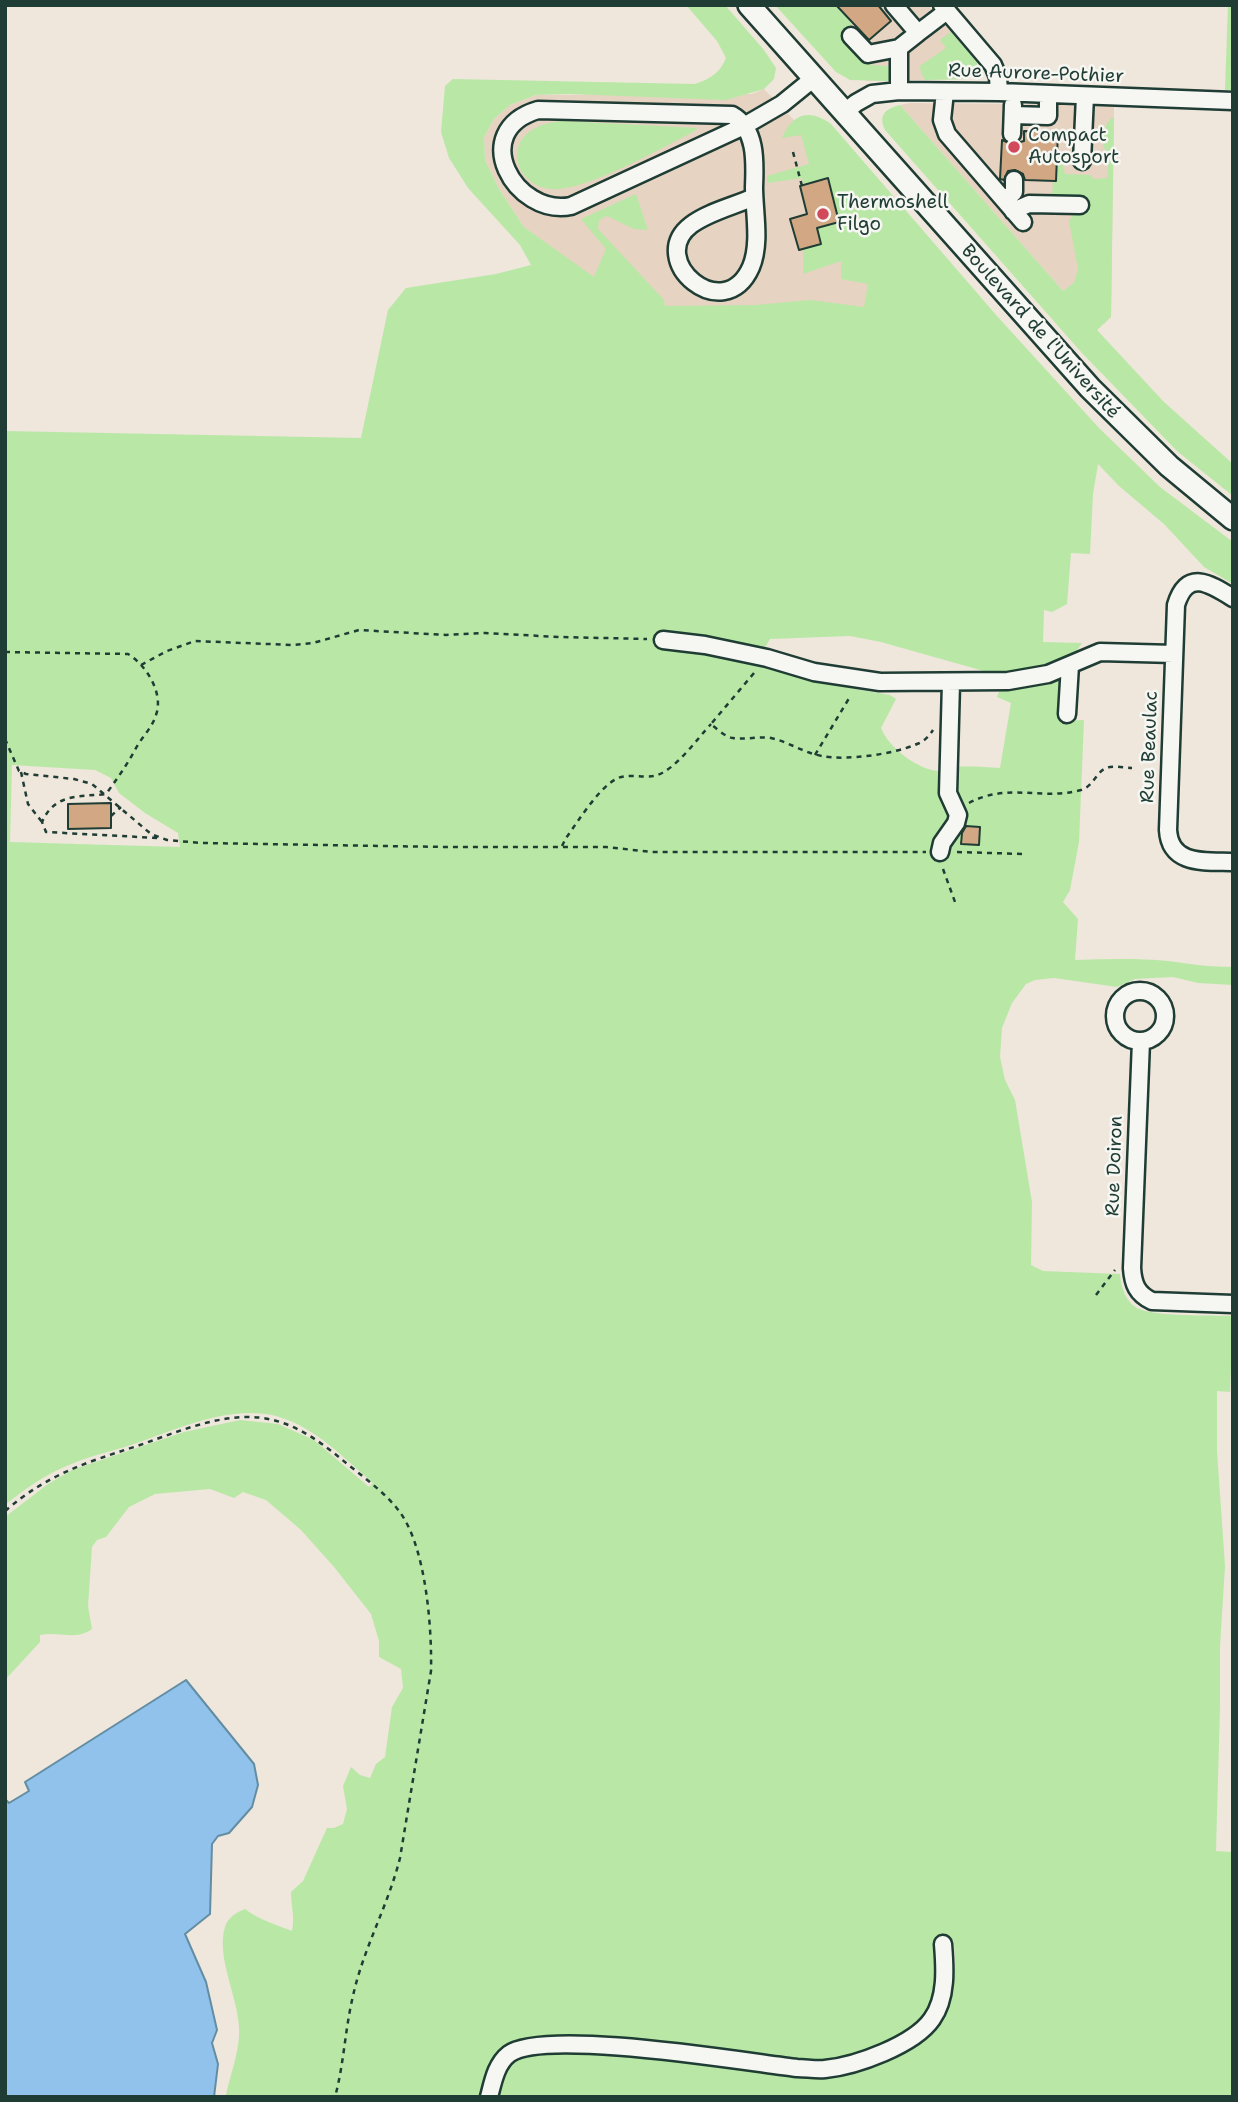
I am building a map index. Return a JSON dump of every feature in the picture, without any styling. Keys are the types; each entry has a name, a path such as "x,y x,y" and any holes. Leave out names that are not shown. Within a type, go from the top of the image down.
{"main road":[{"name":"Boulevard de l'Université","path":"750,5 1111,410 1169,467 1233,519"}],"street":[{"path":"894,5 918,33"},
{"path":"851,36 868,54 899,48 945,8 993,65 1013,114 1012,134"},
{"path":"899,48 899,92"},
{"path":"754,197 701,219 682,234 676,251 679,263 695,284 708,291 721,292 734,288 751,267 755,252 756,162 751,139 744,126 740,119 732,115 538,110 525,114 507,128 501,154 505,167 523,192 547,206 571,206 744,126 782,104 814,78"},
{"name":"Rue Aurore-Pothier","path":"844,113 872,94 899,92 1006,92 1233,101"},
{"path":"945,92 942,120 947,134 1014,211"},
{"path":"1013,114 1037,124 1048,116 1048,94"},
{"path":"1082,161 1086,96"},
{"path":"1014,180 1014,211"},
{"path":"1014,211 1030,204 1080,205"},
{"name":"Rue Beaulac","path":"1233,598 1201,581 1187,586 1181,592 1176,605 1168,837 1175,851 1187,859 1233,862"},
{"path":"663,640 705,645 767,658 814,672 860,680 1018,680 1048,674 1106,651 1174,654"},
{"path":"1067,714 1070,665"},
{"path":"940,852 942,843 956,822 957,809 948,793 951,682"},
{"name":"Rue Doiron","path":"1141,1041 1132,1268 1134,1284 1138,1292 1152,1301 1233,1304"},
{"path":"489,2097 500,2063 510,2053 526,2046 572,2043 824,2069 873,2057 896,2046 931,2021 943,1990 943,1944"}],"path":[{"path":"793,152 802,186"},
{"path":"141,665 195,640 292,645 313,643 359,630 446,635 485,633 663,640"},
{"path":"5,652 128,654 141,665 157,695 159,705 156,717 136,747 128,766 106,794 64,798 53,806 43,822"},
{"path":"561,848 604,789 614,780 621,776 663,774 767,658"},
{"path":"815,755 860,680"},
{"path":"710,724 736,739 748,736 770,738 824,757 854,756 917,744 926,739 950,708"},
{"path":"5,739 21,772 28,804 43,822 46,832 201,843 561,848 606,846 652,852 1023,854"},
{"path":"957,809 979,797 1007,791 1055,794 1082,790 1091,786 1103,770 1110,767 1132,768"},
{"path":"21,772 92,784 150,834 159,838"},
{"path":"111,816 121,807"},
{"path":"940,852 955,902"},
{"path":"1096,1295 1117,1268"},
{"path":"5,1511 43,1482 74,1466 205,1423 244,1417 279,1421 317,1440 387,1499 406,1522 413,1539 425,1591 432,1640 430,1671 400,1858 394,1883 352,1996 335,2097"}],"shaded area":[{"path":"798,5 928,5 977,62 977,72 968,79 866,81"},
{"path":"764,89 965,316 665,306 594,278 524,227 499,189 485,160 484,137 494,119 510,105 536,95 752,94"},
{"path":"900,105 1114,105 1111,317 1097,330"}],"green space":[{"path":"686,5 725,5 776,68 774,79 764,89 726,100 536,95 510,105 494,119 484,137 485,160 499,189 524,227 594,277 606,249 581,219 636,194 648,230 634,229 607,216 599,220 598,229 664,300 665,306 756,305 810,300 864,307 868,284 841,279 841,261 803,274 803,249 821,243 817,228 839,222 828,179 804,185 802,178 767,183 767,176 809,164 801,135 782,138 791,123 808,115 823,119 831,124 997,316 1099,428 1160,487 1233,542 1233,584 1204,567 1164,524 1119,486 1098,464 1093,494 1090,554 1071,553 1067,604 1052,612 1044,610 1043,642 1082,643 1072,658 1038,672 1045,685 1063,679 1059,721 1084,720 1079,842 1070,890 1063,902 1078,919 1075,960 1145,959 1233,967 1233,985 1198,983 1173,977 1135,979 1117,987 1054,978 1035,980 1026,984 1012,1003 1002,1028 1000,1057 1005,1080 1015,1100 1032,1202 1031,1265 1043,1271 1120,1274 1127,1298 1137,1308 1145,1311 1233,1316 1230,1392 1217,1391 1217,1451 1225,1566 1220,1646 1216,1851 1233,1852 1233,2097 494,2097 508,2063 529,2053 607,2050 782,2072 855,2068 889,2057 932,2028 946,2005 954,1980 955,1953 953,1940 946,1936 936,1943 933,1999 924,2020 909,2033 879,2050 824,2064 737,2057 665,2045 534,2036 513,2044 498,2057 490,2068 483,2097 226,2095 236,2058 239,2023 223,1953 226,1924 245,1909 261,1919 292,1931 291,1892 303,1881 327,1828 343,1824 347,1809 343,1786 351,1767 360,1775 370,1778 376,1764 385,1757 392,1707 403,1688 401,1669 379,1657 379,1641 371,1614 301,1530 266,1500 243,1492 234,1498 210,1489 155,1494 129,1507 106,1537 97,1540 92,1547 88,1606 92,1629 73,1635 40,1635 40,1642 5,1680 5,1517 48,1484 72,1470 184,1432 240,1420 278,1424 314,1440 369,1487 373,1483 328,1444 303,1427 276,1416 238,1414 199,1421 80,1461 47,1476 5,1505 5,431 361,438 388,310 406,288 496,274 531,265 520,245 468,188 449,158 441,132 445,86 453,79 695,84 714,75 724,63 726,58 717,41","holes":["850,636 881,642 1005,677 997,697 1011,703 1000,768 954,767 940,771 923,767 897,750 881,728 896,699 890,695 850,688 756,663 770,639","12,765 95,770 111,778 119,793 145,813 178,833 180,847 10,842"]},
{"path":"775,5 836,5 852,24 841,34 866,64 892,67 888,81 850,80 836,72"},
{"path":"1228,5 1233,5 1233,90 1225,90"},
{"path":"951,32 977,62 977,72 968,79 925,80 920,66 946,48 940,40"},
{"path":"900,105 1063,291 1074,283 1078,269 1069,221 1073,215 1085,211 1085,196 1052,196 1053,181 1056,181 1057,144 1065,174 1090,175 1094,179 1107,178 1109,158 1104,136 1107,125 1114,117 1111,317 1097,330 1164,402 1233,464 1233,496 1177,451 1082,353 885,130 882,120 884,113"},
{"path":"562,121 698,128 645,157 590,181 559,189 543,187 530,181 522,171 517,159 519,146 526,135 540,126"}],"water":[{"path":"186,1680 254,1764 258,1785 252,1807 229,1833 218,1836 212,1844 210,1914 185,1934 206,1982 217,2030 212,2043 218,2064 214,2097 5,2097 5,1799 9,1803 29,1791 25,1782"}],"building":[{"path":"836,5 878,5 891,21 869,40"},
{"path":"1024,131 1058,132 1056,181 1025,180 1023,174 1015,170 1008,171 1004,180 1000,179 1002,140 1012,144 1024,141"},
{"name":"Thermoshell Filgo","path":"828,178 839,222 817,228 821,244 799,250 790,219 807,214 800,186"},
{"path":"111,803 111,828 68,829 68,804"},
{"path":"966,826 980,827 979,845 961,844"}],"place":[{"name":"Compact Autosport","path":"1014,147"},
{"name":"Thermoshell Filgo","path":"823,214"}]}
